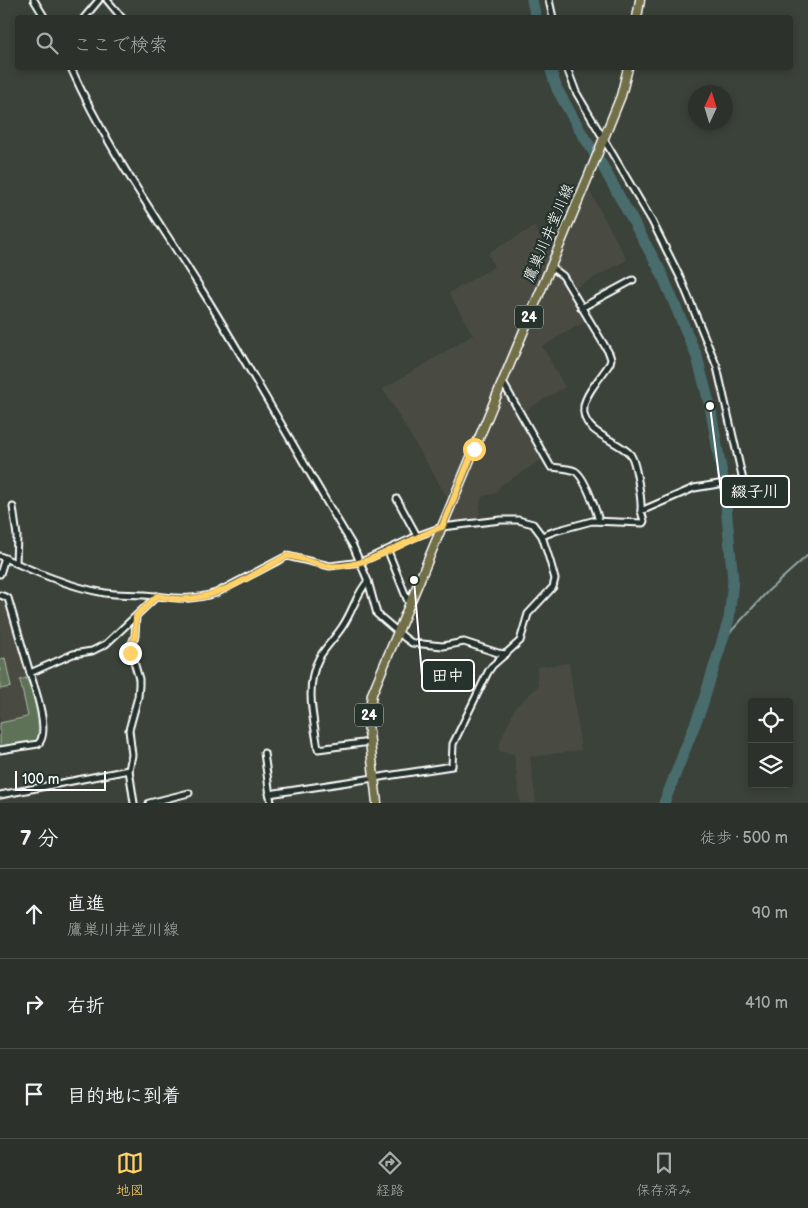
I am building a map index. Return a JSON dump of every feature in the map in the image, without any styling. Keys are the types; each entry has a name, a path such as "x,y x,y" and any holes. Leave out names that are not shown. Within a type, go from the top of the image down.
{"main road":[{"path":"638,15 640,0"},
{"name":"鷹巣川井堂川線","path":"377,803 368,724 372,694 589,175 620,96 627,70"}],"street":[{"path":"34,0 43,15"},
{"path":"86,15 99,0"},
{"path":"107,0 120,15"},
{"path":"549,0 552,15"},
{"path":"72,70 87,102 120,161 233,341 361,562 377,614 397,633 412,642 443,646 464,642 507,654"},
{"path":"568,70 576,92 602,140 652,221 671,257 704,332 717,367 743,480 694,488 641,511"},
{"path":"542,536 592,521 643,523 644,521 641,511 641,496 632,458 625,450 596,432 586,419 584,411 587,397 603,375 611,359 563,276 550,266"},
{"path":"581,308 634,280"},
{"path":"502,381 551,467 574,470 577,473 589,491 599,521"},
{"path":"397,499 416,536"},
{"path":"13,507 16,563"},
{"path":"0,574 3,557 69,584 94,591 108,594 184,599 204,597 241,581 287,556 330,566 361,562 416,536 442,527 518,520 533,524 542,536 554,579 553,586 528,614 520,641 492,666 453,744 452,766 269,794"},
{"path":"388,550 409,604"},
{"path":"368,581 362,588 344,626 318,659 310,693 318,749 370,742"},
{"path":"0,595 8,598 41,712 43,733 42,741 38,744 0,750"},
{"path":"30,673 73,654 92,651 102,647 157,596"},
{"path":"134,803 129,770 132,755 129,730 138,697 139,685 130,648 135,636 136,616"},
{"path":"264,753 270,803"},
{"path":"0,795 129,770"},
{"path":"149,803 189,794"}],"shaded area":[{"path":"583,179 627,260 571,290 588,320 542,346 565,387 521,413 546,457 501,485 496,493 481,497 479,518 450,523 448,518 450,502 383,389 473,335 449,293 494,267 488,253 534,227 550,253"},
{"path":"0,598 11,611 37,712 40,736 37,742 0,747"},
{"path":"569,663 581,750 530,757 536,803 520,803 514,754 501,752 499,749 500,742 515,708 538,686 537,667"}],"green space":[{"path":"5,658 11,687 0,689 0,659"},
{"path":"26,678 32,691 38,719 38,736 36,741 0,746 0,723 28,716 20,680"}],"waterway":[{"path":"532,0 535,15"},
{"path":"551,70 557,89 602,165 661,272 697,357 710,406 724,485 733,580 729,619 701,709 664,803"},
{"path":"724,639 768,591 808,555"}],"place":[{"name":"綴子川","path":"710,406"},
{"name":"田中","path":"414,580"}],"route":[{"path":"130,653 135,636 136,616 157,596 184,599 204,597 241,581 287,556 330,566 361,562 382,554 416,536 442,527 474,449"}]}
